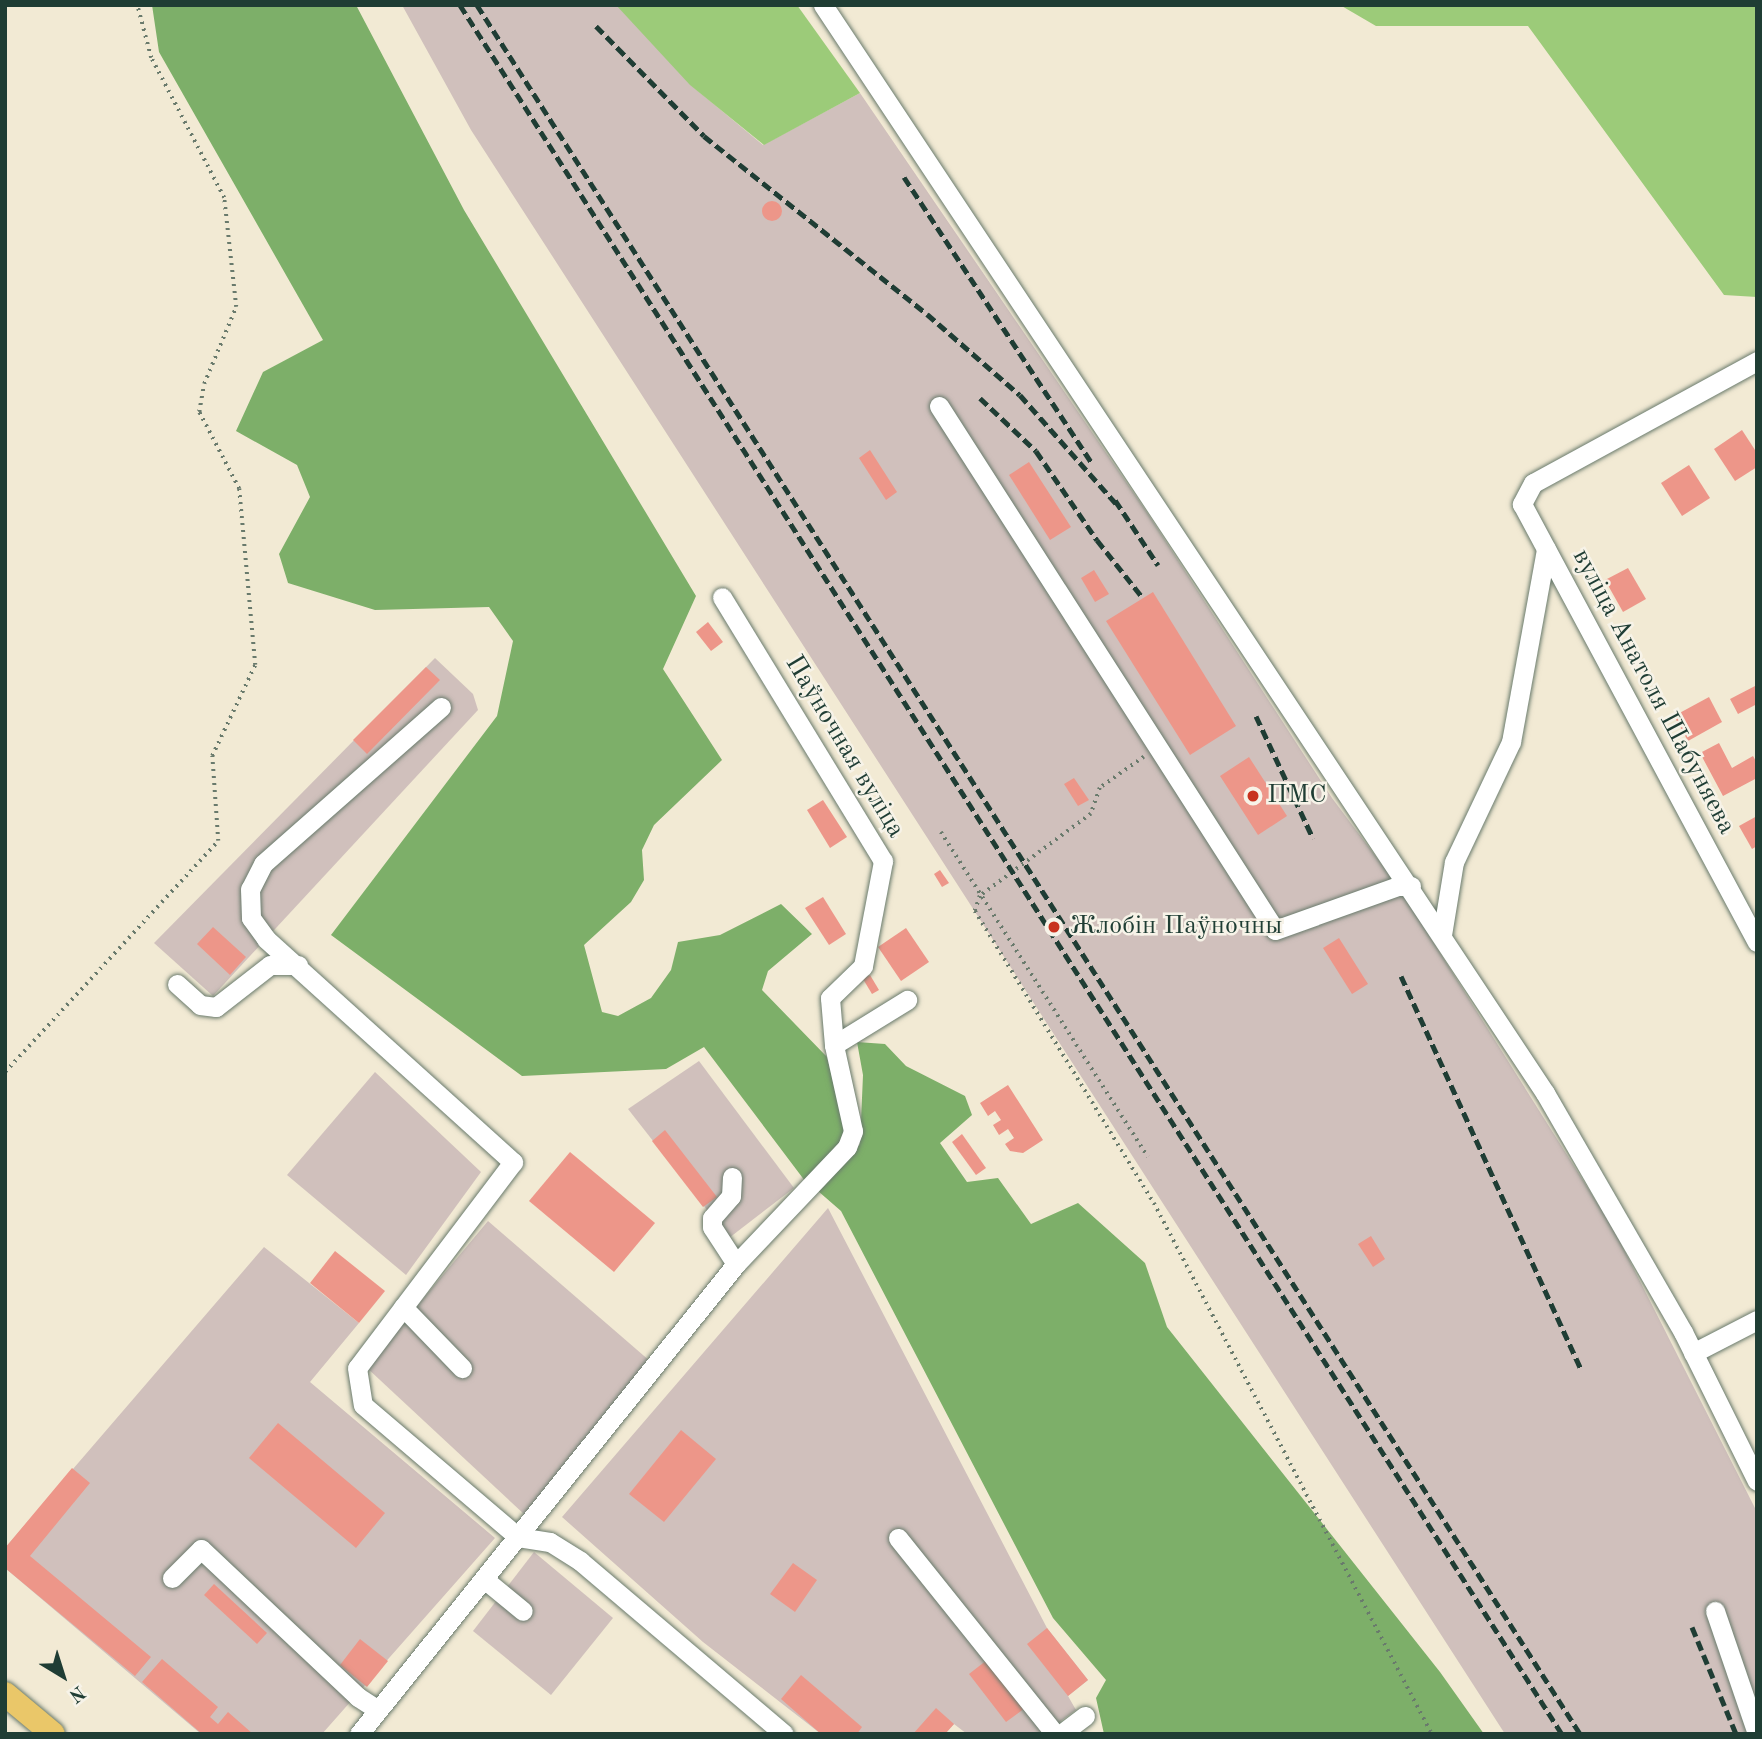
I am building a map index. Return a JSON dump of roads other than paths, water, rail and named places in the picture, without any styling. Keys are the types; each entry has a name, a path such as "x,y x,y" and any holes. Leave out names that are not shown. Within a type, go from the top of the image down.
{"main road":[{"path":"5,1694 53,1734"}],"street":[{"path":"823,5 1545,1093 1693,1353 1757,1481"},
{"name":"вуліца Анатоля Шабуняева","path":"1756,363 1532,483 1522,504 1757,942"},
{"path":"939,406 1275,930 1398,886 1410,886"},
{"path":"1442,935 1454,862 1511,742 1546,549"},
{"name":"Паўночная вуліца","path":"722,597 883,861 863,966 830,998 834,1045"},
{"path":"441,707 263,864 250,889 251,918 266,939 298,965 513,1162 357,1367 363,1405 518,1537 550,1542 580,1561 784,1734"},
{"path":"177,984 200,1005 216,1007 270,965 298,965"},
{"path":"359,1734 736,1264 847,1147 853,1131 852,1112 834,1045 907,1000"},
{"path":"732,1177 731,1196 712,1218 712,1227 736,1264"},
{"path":"404,1307 462,1368"},
{"path":"1693,1353 1757,1320"},
{"path":"898,1538 1055,1734"},
{"path":"172,1578 201,1549 358,1697 378,1710"},
{"path":"484,1579 523,1611"},
{"path":"1715,1611 1757,1734"},
{"path":"1061,1734 1084,1716"}],"railway":[{"path":"460,5 1562,1734"},
{"path":"477,5 1580,1734"},
{"path":"596,26 704,136 927,314 1020,395 1120,508"},
{"path":"904,177 1091,462"},
{"path":"980,398 1036,451 1097,540 1143,598"},
{"path":"1115,500 1158,565"},
{"path":"1256,716 1313,838"},
{"path":"1401,976 1582,1371"},
{"path":"1692,1627 1736,1734"}],"place":[{"name":"ПМС","path":"1253,796"},
{"name":"Жлобін Паўночны","path":"1054,927"}]}
